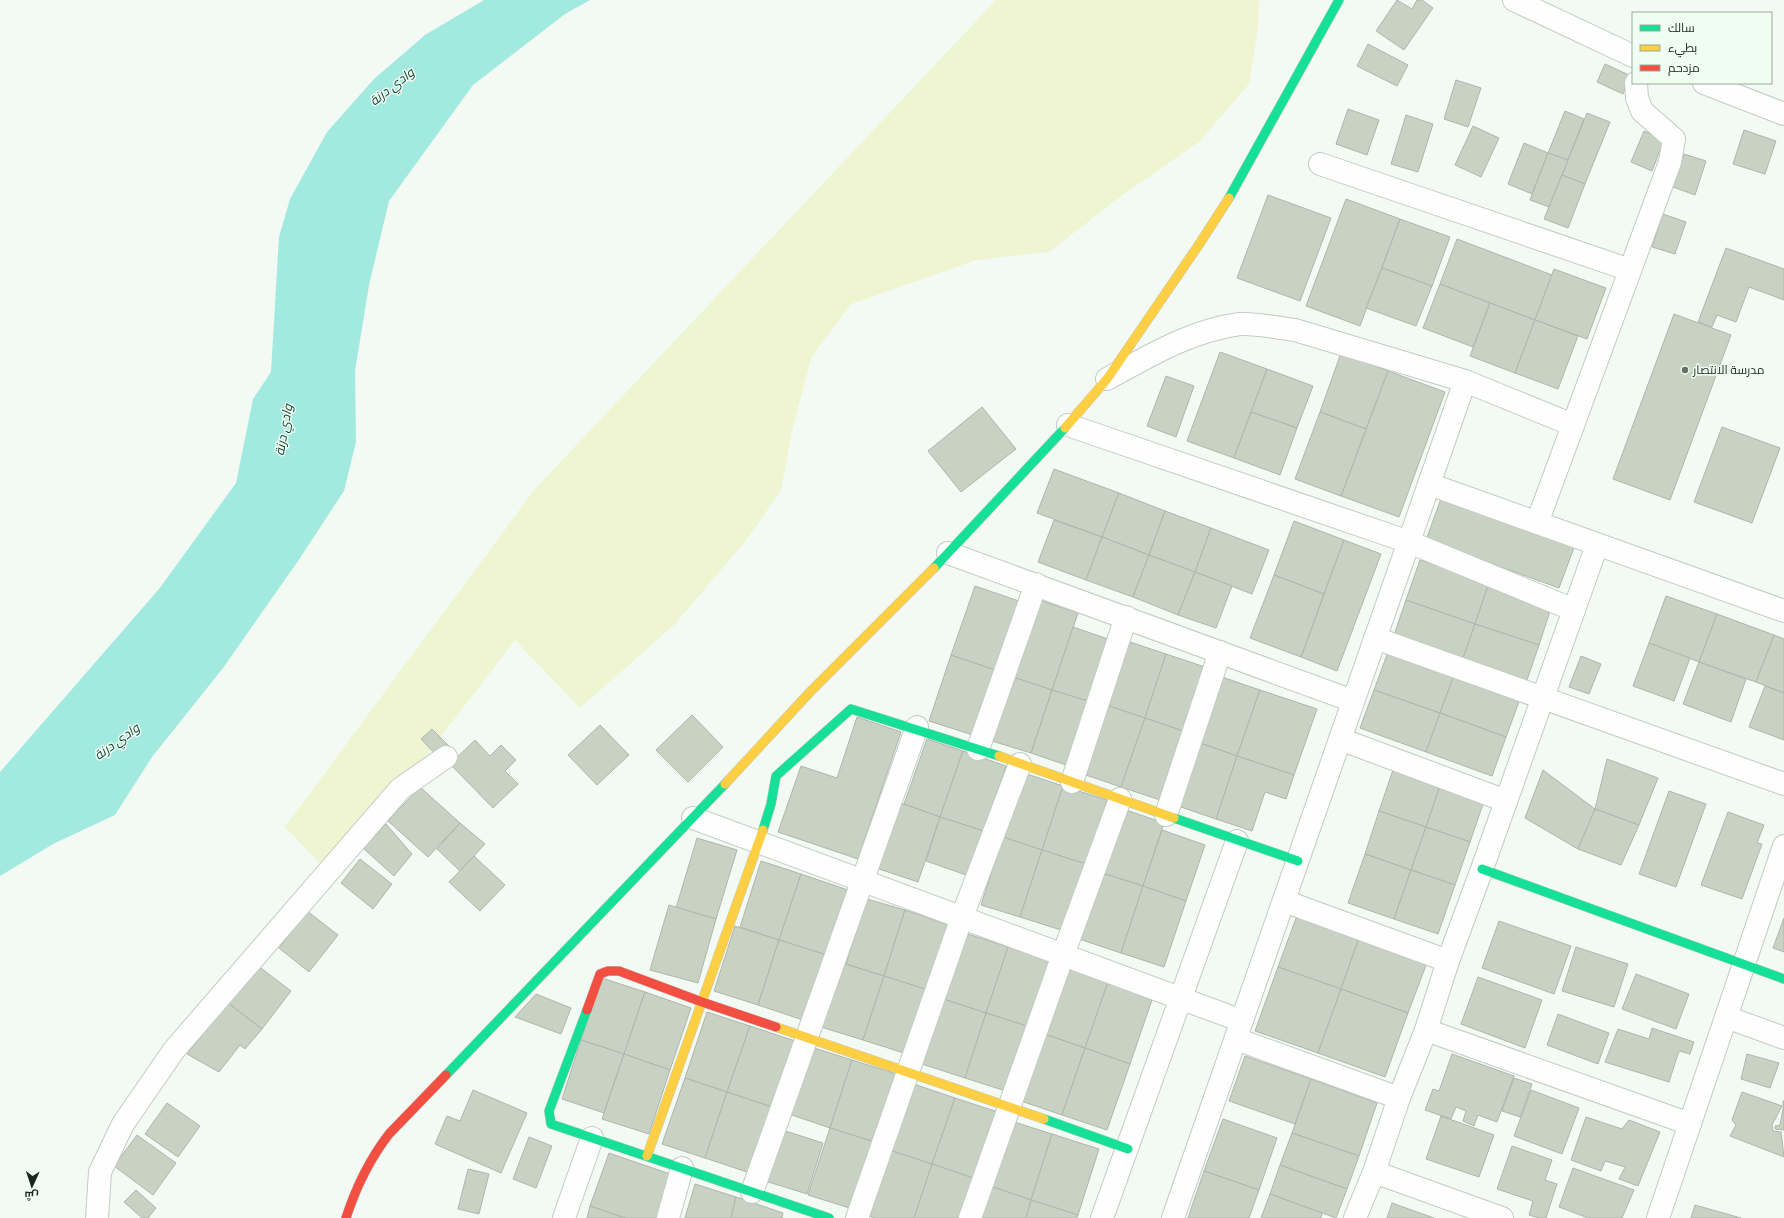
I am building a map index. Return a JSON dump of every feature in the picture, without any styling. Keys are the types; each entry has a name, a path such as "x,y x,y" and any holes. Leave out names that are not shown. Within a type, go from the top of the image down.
{"street":[{"path":"346,1218 363,1172 375,1152 389,1134 692,818 811,691 948,553 1068,425 1108,379 1198,246 1231,194 1339,0"},
{"path":"1514,0 1630,60"},
{"path":"1537,523 1670,162 1674,139 1642,111 1637,98 1636,84"},
{"path":"1707,84 1784,114"},
{"path":"1320,164 1630,270"},
{"path":"1108,379 1163,349 1209,330 1241,324 1295,330 1465,381 1573,425"},
{"path":"1174,1218 1465,381"},
{"path":"1068,425 1409,542 1574,610"},
{"path":"1429,484 1784,611"},
{"path":"1355,1218 1374,1172 1399,1098 1426,1030 1448,961 1597,545"},
{"path":"948,553 1353,701"},
{"path":"978,749 1036,584"},
{"path":"1072,782 1126,617"},
{"path":"1375,638 1784,784"},
{"path":"1166,815 1220,652"},
{"path":"647,1156 759,842 771,804 776,776 851,708 917,728 1237,841 1298,861"},
{"path":"752,1192 917,728"},
{"path":"1340,739 1506,801"},
{"path":"97,1218 100,1172 124,1124 174,1050 400,789 446,757"},
{"path":"857,1218 962,917 1020,764"},
{"path":"970,1218 1120,799"},
{"path":"692,818 1181,998 1239,1030 1399,1098"},
{"path":"1102,1218 1128,1149 1237,841"},
{"path":"1658,1218 1784,846"},
{"path":"1482,869 1784,979"},
{"path":"1284,901 1448,961"},
{"path":"829,1218 796,1213 752,1192 551,1124 549,1111 600,974 609,970 619,970 702,1002 908,1071 1128,1149"},
{"path":"1726,1017 1784,1038"},
{"path":"1426,1030 1690,1124"},
{"path":"564,1218 592,1138"},
{"path":"668,1218 682,1168"},
{"path":"1374,1172 1502,1218"}],"green space":[{"path":"996,0 1259,0 1258,28 1249,84 1199,142 1121,196 1049,252 976,260 851,304 811,358 792,431 781,490 747,539 675,624 580,708 515,640 333,877 285,827 535,489"}],"water":[{"name":"وادي درنة","path":"484,0 590,0 565,14 473,85 389,201 369,285 355,371 356,442 344,491 298,561 223,668 152,757 115,815 53,844 0,876 0,772 159,589 236,483 253,399 271,372 279,237 290,199 327,132 374,79 425,35"}],"building":[{"path":"1397,0 1412,9 1417,0 1422,0 1433,8 1404,50 1376,31"},
{"path":"1368,44 1408,65 1397,86 1357,66"},
{"path":"1605,64 1631,76 1623,94 1597,82"},
{"path":"1456,80 1481,88 1468,127 1444,119"},
{"path":"1348,109 1379,120 1367,155 1336,144"},
{"path":"1565,111 1584,119 1568,160 1548,153"},
{"path":"1587,113 1610,122 1585,184 1562,175"},
{"path":"1406,115 1433,124 1418,172 1391,164"},
{"path":"1473,126 1499,138 1481,177 1455,165"},
{"path":"1744,130 1776,141 1765,174 1733,164"},
{"path":"1644,131 1664,140 1652,171 1631,162"},
{"path":"1524,143 1548,153 1532,194 1508,184"},
{"path":"1548,153 1568,160 1549,207 1530,200"},
{"path":"1684,154 1706,161 1695,195 1673,187"},
{"path":"1562,175 1585,184 1568,228 1544,219"},
{"path":"1268,195 1331,218 1300,301 1237,278"},
{"path":"1346,199 1400,219 1360,326 1306,306"},
{"path":"1663,214 1686,222 1675,254 1652,247"},
{"path":"1400,219 1450,237 1432,286 1382,268"},
{"path":"1457,239 1552,275 1535,320 1440,284"},
{"path":"1726,248 1784,269 1784,300 1749,287 1736,322 1717,315 1712,327 1698,322"},
{"path":"1382,268 1432,286 1416,326 1366,308"},
{"path":"1554,269 1606,288 1587,339 1535,320"},
{"path":"1440,284 1490,303 1473,347 1423,328"},
{"path":"1490,303 1535,320 1515,373 1470,356"},
{"path":"1674,314 1731,335 1670,500 1613,479"},
{"path":"1535,320 1578,336 1558,389 1515,373"},
{"path":"1220,352 1267,369 1234,458 1187,441"},
{"path":"1341,353 1388,371 1366,429 1320,412"},
{"path":"1267,369 1313,386 1297,428 1251,412"},
{"path":"1388,371 1445,392 1399,517 1341,496"},
{"path":"1166,376 1194,386 1176,437 1147,426"},
{"path":"982,407 1016,449 961,492 928,451"},
{"path":"1251,412 1297,428 1280,475 1234,458"},
{"path":"1320,412 1366,429 1341,496 1295,479"},
{"path":"1722,427 1780,448 1752,523 1694,502"},
{"path":"1054,469 1119,493 1102,537 1037,513"},
{"path":"1119,493 1165,511 1149,555 1102,537"},
{"path":"1442,496 1575,545 1559,588 1426,540"},
{"path":"1165,511 1211,528 1195,572 1149,555"},
{"path":"1054,520 1102,537 1086,580 1038,562"},
{"path":"1294,521 1344,540 1324,594 1274,575"},
{"path":"1211,528 1269,550 1252,594 1195,572"},
{"path":"1102,537 1149,555 1133,597 1086,580"},
{"path":"1344,540 1381,554 1337,671 1301,657"},
{"path":"1149,555 1195,572 1178,615 1133,597"},
{"path":"1420,560 1489,583 1475,624 1406,600"},
{"path":"1195,572 1232,586 1216,628 1178,615"},
{"path":"1274,575 1324,594 1301,657 1250,638"},
{"path":"1489,583 1552,605 1539,645 1475,624"},
{"path":"975,586 1019,601 995,670 951,655"},
{"path":"1666,596 1717,614 1699,662 1649,643"},
{"path":"1039,600 1078,613 1052,690 1013,677"},
{"path":"1406,600 1475,624 1462,661 1393,638"},
{"path":"1717,614 1774,635 1756,682 1699,662"},
{"path":"1475,624 1539,645 1526,683 1462,661"},
{"path":"1073,627 1111,640 1091,702 1052,690"},
{"path":"1774,635 1784,639 1784,693 1756,682"},
{"path":"1127,641 1166,654 1145,718 1106,705"},
{"path":"1649,643 1690,658 1674,701 1633,686"},
{"path":"1388,652 1454,675 1440,713 1374,690"},
{"path":"1166,654 1208,668 1186,732 1145,718"},
{"path":"951,655 995,670 973,735 929,721"},
{"path":"1581,656 1601,664 1589,694 1569,687"},
{"path":"1699,662 1746,679 1731,722 1683,704"},
{"path":"1454,675 1520,699 1506,737 1440,713"},
{"path":"1013,677 1052,690 1031,753 992,741"},
{"path":"1222,677 1260,690 1237,756 1200,743"},
{"path":"1765,686 1784,693 1784,740 1749,727"},
{"path":"1052,690 1091,702 1069,766 1031,753"},
{"path":"1260,690 1317,709 1294,775 1237,756"},
{"path":"1374,690 1440,713 1426,752 1360,728"},
{"path":"1106,705 1145,718 1121,787 1083,774"},
{"path":"1440,713 1506,737 1492,776 1426,752"},
{"path":"692,715 723,747 688,782 656,750"},
{"path":"857,717 901,732 858,859 778,832 801,766 837,778"},
{"path":"1145,718 1186,732 1163,801 1121,787"},
{"path":"600,725 629,755 597,785 568,755"},
{"path":"432,729 450,747 439,758 421,739"},
{"path":"927,739 963,751 940,817 904,804"},
{"path":"475,740 490,756 501,745 516,760 505,771 518,784 493,808 450,764"},
{"path":"1200,743 1237,756 1216,819 1178,806"},
{"path":"963,751 1006,766 984,831 940,817"},
{"path":"1237,756 1294,775 1286,799 1265,792 1252,831 1216,819"},
{"path":"1607,759 1658,778 1639,825 1595,809"},
{"path":"1393,770 1440,786 1426,827 1379,811"},
{"path":"1543,770 1595,809 1578,849 1525,818"},
{"path":"1024,773 1063,786 1042,850 1003,837"},
{"path":"1063,786 1107,800 1086,864 1042,850"},
{"path":"1440,786 1484,801 1470,842 1426,827"},
{"path":"420,787 460,823 428,857 388,821"},
{"path":"1669,791 1706,804 1676,887 1639,874"},
{"path":"898,802 940,817 918,882 876,868"},
{"path":"1123,809 1164,823 1143,886 1102,873"},
{"path":"1595,809 1639,825 1621,865 1578,849"},
{"path":"1379,811 1426,827 1411,870 1365,854"},
{"path":"1728,812 1764,825 1757,843 1762,844 1742,899 1701,885"},
{"path":"940,817 984,831 969,876 926,861"},
{"path":"460,823 485,844 460,871 437,849"},
{"path":"386,824 412,854 394,876 363,848"},
{"path":"1426,827 1470,842 1455,885 1411,870"},
{"path":"1162,830 1205,845 1186,901 1143,886"},
{"path":"1003,837 1042,850 1020,917 981,905"},
{"path":"697,838 737,850 716,919 676,908"},
{"path":"1042,850 1086,864 1064,931 1020,917"},
{"path":"1365,854 1411,870 1394,919 1348,903"},
{"path":"474,856 505,885 480,911 449,882"},
{"path":"360,859 392,884 373,909 341,883"},
{"path":"761,861 801,874 779,940 740,927"},
{"path":"1411,870 1455,885 1438,934 1394,919"},
{"path":"1102,873 1143,886 1121,953 1079,939"},
{"path":"801,874 848,890 827,955 779,940"},
{"path":"1143,886 1186,901 1164,967 1121,953"},
{"path":"867,899 905,910 884,976 846,964"},
{"path":"669,905 716,919 698,983 650,970"},
{"path":"905,910 949,925 928,990 884,976"},
{"path":"307,911 338,935 309,972 279,948"},
{"path":"1298,913 1360,935 1341,989 1278,967"},
{"path":"1784,918 1784,952 1773,948"},
{"path":"1499,921 1571,946 1554,994 1482,968"},
{"path":"735,926 779,940 758,1005 714,991"},
{"path":"965,933 1008,947 986,1013 943,999"},
{"path":"1360,935 1428,960 1408,1013 1341,989"},
{"path":"779,940 827,955 806,1021 758,1005"},
{"path":"1008,947 1051,961 1030,1027 986,1013"},
{"path":"1576,947 1628,964 1614,1007 1562,991"},
{"path":"842,963 884,976 863,1040 821,1027"},
{"path":"257,965 291,991 262,1029 228,1003"},
{"path":"1278,967 1341,989 1318,1053 1255,1031"},
{"path":"1067,968 1108,982 1085,1048 1044,1034"},
{"path":"1636,974 1689,994 1676,1029 1622,1009"},
{"path":"884,976 928,990 907,1054 863,1040"},
{"path":"1478,977 1542,1000 1525,1048 1461,1024"},
{"path":"602,978 645,992 624,1054 581,1040"},
{"path":"1108,982 1153,997 1130,1064 1085,1048"},
{"path":"1341,989 1408,1013 1385,1077 1318,1053"},
{"path":"645,992 691,1008 670,1070 624,1054"},
{"path":"536,994 571,1008 561,1034 515,1017"},
{"path":"943,999 986,1013 965,1078 922,1064"},
{"path":"228,1003 262,1029 245,1049 240,1045 219,1072 187,1054"},
{"path":"707,1012 750,1026 727,1092 685,1078"},
{"path":"986,1013 1030,1027 1009,1092 965,1078"},
{"path":"1558,1014 1609,1033 1598,1064 1547,1045"},
{"path":"750,1026 795,1041 772,1107 727,1092"},
{"path":"1652,1028 1694,1042 1690,1054 1679,1051 1669,1082 1605,1062 1618,1029 1649,1039"},
{"path":"1044,1034 1085,1048 1062,1115 1021,1101"},
{"path":"581,1040 624,1054 604,1113 562,1099"},
{"path":"808,1046 852,1060 830,1128 786,1113"},
{"path":"1085,1048 1130,1064 1107,1130 1062,1115"},
{"path":"624,1054 670,1070 649,1134 602,1119"},
{"path":"1452,1054 1514,1076 1497,1122 1478,1115 1474,1126 1463,1121 1466,1111 1456,1107 1451,1119 1425,1110 1433,1089 1439,1091"},
{"path":"1747,1054 1779,1063 1770,1088 1741,1079"},
{"path":"1245,1056 1311,1079 1295,1124 1229,1101"},
{"path":"852,1060 900,1075 878,1143 830,1128"},
{"path":"685,1078 727,1092 705,1158 662,1144"},
{"path":"1514,1078 1532,1084 1520,1117 1502,1111"},
{"path":"1311,1079 1377,1103 1359,1156 1292,1133"},
{"path":"914,1084 955,1098 932,1164 892,1151"},
{"path":"473,1090 527,1113 501,1173 435,1144 447,1116 460,1121"},
{"path":"1531,1090 1579,1108 1562,1154 1514,1136"},
{"path":"727,1092 772,1107 750,1173 705,1158"},
{"path":"1742,1092 1782,1106 1772,1125 1773,1131 1781,1132 1784,1157 1730,1136 1736,1125 1732,1120"},
{"path":"955,1098 998,1112 976,1179 932,1164"},
{"path":"1783,1101 1784,1130 1775,1129 1775,1126 1780,1125"},
{"path":"167,1103 200,1126 178,1157 145,1134"},
{"path":"1441,1116 1494,1135 1479,1177 1426,1159"},
{"path":"1586,1117 1622,1129 1629,1120 1660,1132 1638,1186 1619,1179 1625,1167 1605,1161 1601,1171 1571,1160"},
{"path":"1223,1119 1277,1138 1259,1190 1204,1171"},
{"path":"1011,1121 1052,1134 1031,1200 990,1186"},
{"path":"830,1128 878,1143 856,1210 808,1195"},
{"path":"779,1129 823,1143 807,1194 762,1180"},
{"path":"1292,1133 1359,1156 1347,1189 1280,1165"},
{"path":"1052,1134 1099,1149 1078,1215 1031,1200"},
{"path":"137,1135 176,1163 153,1195 114,1166"},
{"path":"529,1137 552,1146 536,1188 513,1179"},
{"path":"1512,1146 1552,1160 1545,1180 1557,1184 1546,1218 1539,1218 1529,1215 1533,1201 1497,1189"},
{"path":"892,1151 932,1164 914,1218 875,1218 870,1216"},
{"path":"609,1153 673,1175 658,1218 625,1218 590,1206"},
{"path":"932,1164 976,1179 963,1218 914,1218"},
{"path":"1280,1165 1347,1189 1336,1218 1270,1194"},
{"path":"1573,1168 1634,1190 1622,1218 1588,1218 1559,1207"},
{"path":"468,1169 489,1174 479,1214 458,1209"},
{"path":"1204,1171 1259,1190 1249,1218 1188,1218"},
{"path":"695,1184 736,1197 731,1218 685,1218"},
{"path":"990,1186 1031,1200 1026,1218 980,1218"},
{"path":"136,1190 156,1208 148,1218 142,1218 124,1202"},
{"path":"1270,1194 1322,1213 1321,1218 1261,1218"},
{"path":"736,1197 783,1213 782,1218 731,1218"},
{"path":"1031,1200 1078,1215 1077,1218 1026,1218"},
{"path":"1392,1203 1434,1218 1387,1218"},
{"path":"1695,1205 1741,1218 1691,1218"},
{"path":"590,1206 625,1218 587,1218"}],"traffic: fast":[{"path":"1229,198 1339,0"},
{"path":"934,568 1065,428"},
{"path":"763,830 771,804 776,776 851,709 999,756"},
{"path":"446,1075 725,784"},
{"path":"1174,818 1298,861"},
{"path":"1482,869 1784,979"},
{"path":"587,1010 549,1111 551,1124 829,1218"},
{"path":"1044,1119 1128,1149"}],"traffic: slow":[{"path":"1065,428 1107,379 1229,198"},
{"path":"725,784 811,691 934,568"},
{"path":"999,756 1174,818"},
{"path":"647,1156 763,830"},
{"path":"776,1027 1044,1119"}],"traffic: jam":[{"path":"587,1010 600,974 608,971 619,971 702,1002 776,1027"},
{"path":"346,1218 354,1195 375,1154 389,1134 446,1075"}],"place":[{"name":"مدرسة الانتصار","path":"1685,370"}]}
